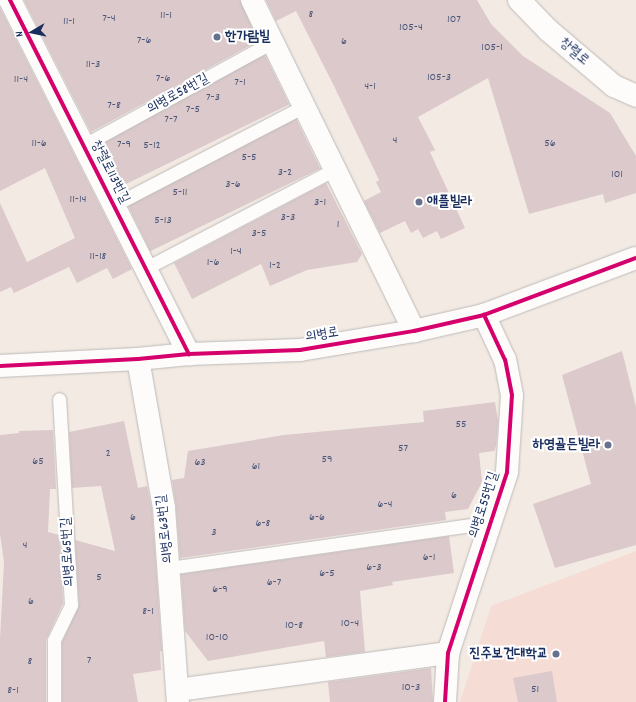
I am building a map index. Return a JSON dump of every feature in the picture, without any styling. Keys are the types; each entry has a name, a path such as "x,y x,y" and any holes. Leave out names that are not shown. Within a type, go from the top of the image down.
{"street":[{"name":"창렬로113번길","path":"10,0 189,354"},
{"path":"252,0 414,331"},
{"name":"창렬로","path":"519,0 548,30 614,86 636,96"},
{"name":"의병로","path":"0,366 189,354 300,350 414,331 484,315 636,258"},
{"name":"의병로55번길","path":"445,702 448,653 507,472 512,395 505,360 484,315"},
{"name":"의병로63번길","path":"138,358 164,508 178,696"},
{"path":"178,696 448,653"}],"lane":[{"name":"의병로58번길","path":"84,145 272,42"},
{"path":"114,205 304,106"},
{"path":"146,268 335,169"},
{"name":"의병로65번길","path":"54,702 54,640 71,605 59,399"},
{"name":"의병로55번길","path":"169,568 491,522"}],"shaded area":[{"name":"진주보건대학교","path":"636,551 636,702 460,702 491,606"}],"building":[{"path":"24,0 240,0 258,41 91,132"},
{"path":"266,0 477,0 491,24 523,56 610,113 636,156 636,193 605,203 603,194 529,214 488,78 418,117 435,150 430,152 465,228 441,239 437,231 423,238 418,229 411,233 405,221 380,233 364,201 381,192 376,182 379,180 334,86 296,11 276,21"},
{"path":"0,8 132,269 113,279 107,268 77,283 69,267 14,293 11,287 0,292 0,203 27,262 75,238 45,168 0,191"},
{"path":"265,55 289,104 118,188 94,138"},
{"path":"296,119 320,168 150,251 126,202"},
{"path":"326,183 362,254 357,262 307,270 270,286 261,264 192,299 174,263"},
{"name":"하영골든빌라","path":"622,351 636,407 636,545 555,568 533,504 591,484 562,375"},
{"path":"495,402 498,421 496,446 494,451 479,453 482,482 468,509 445,512 446,520 180,558 176,507 172,480 184,478 188,451 284,435 424,422 423,411"},
{"path":"124,421 138,488 147,486 152,510 162,652 160,651 161,670 133,674 138,702 62,702 62,642 79,605 75,540 115,551 101,486 72,488 69,432"},
{"path":"53,430 56,489 50,489 48,532 59,535 63,603 46,640 46,702 0,702 0,639 4,562 0,534 0,435 19,433 19,431"},
{"path":"449,536 454,573 392,582 393,585 360,591 365,652 326,657 324,641 208,661 185,631 181,574"},
{"path":"431,668 433,702 330,702 328,682"},
{"path":"552,671 557,702 518,702 513,678"}],"cycle path":[{"path":"10,0 189,354"},
{"path":"0,366 138,359 189,354 300,350 414,331 484,315 636,258"},
{"path":"445,702 448,653 507,472 512,395 505,360 484,315"}],"place":[{"name":"한가람빌","path":"217,37"},
{"name":"애플빌라","path":"419,202"},
{"name":"하영골든빌라","path":"608,445"},
{"name":"진주보건대학교","path":"556,654"}]}
